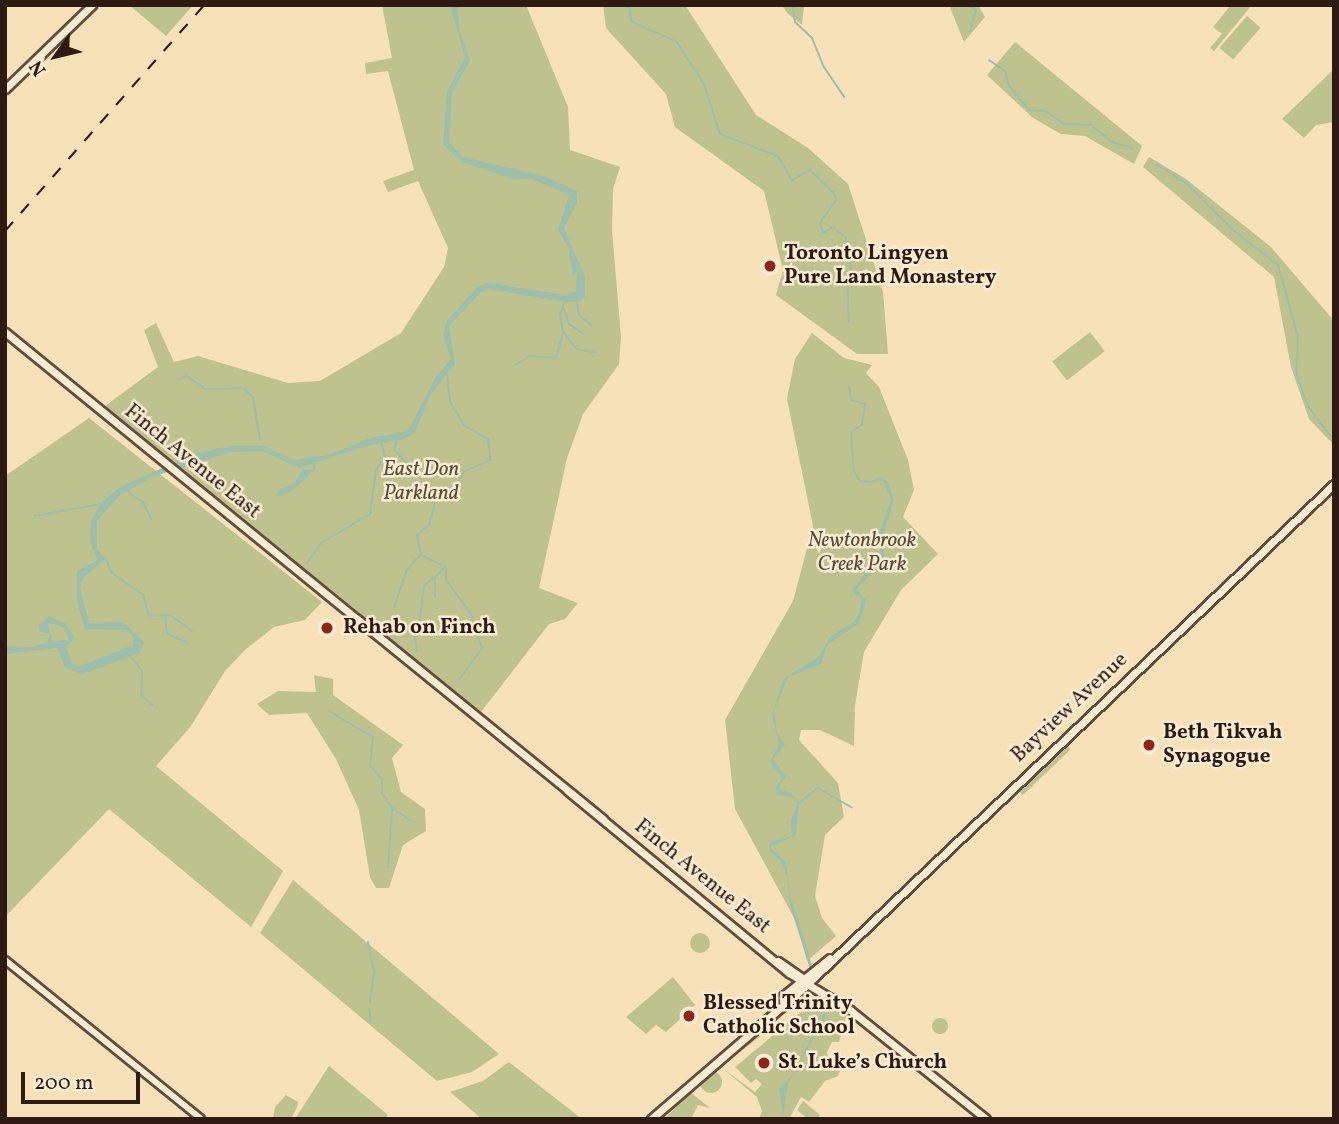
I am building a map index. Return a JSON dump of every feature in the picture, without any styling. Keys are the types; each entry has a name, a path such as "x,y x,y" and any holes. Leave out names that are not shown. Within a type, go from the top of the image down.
{"main road":[{"path":"5,89 92,5"},
{"name":"Finch Avenue East","path":"5,332 778,961 863,1020 986,1119"},
{"name":"Bayview Avenue","path":"651,1119 783,1001 783,996 830,958 1332,490"}],"street":[{"path":"5,960 201,1119"}],"green space":[{"path":"129,5 193,5 166,36"},
{"name":"East Don Parkland","path":"382,5 526,5 568,107 570,150 620,167 613,189 612,230 621,337 619,364 583,414 567,458 539,588 578,603 565,619 549,624 481,712 105,406 158,367 144,330 156,323 174,362 198,356 288,383 320,381 401,333 444,267 448,248 418,181 388,192 383,181 414,170 388,71 366,74 365,63 392,58"},
{"path":"603,5 685,5 756,115 808,148 848,184 883,292 888,354 857,354 776,295 783,270 764,191 675,127 666,94 606,28"},
{"path":"782,5 804,5 802,25 787,13"},
{"path":"949,5 978,5 985,17 964,42"},
{"path":"1231,5 1252,5 1214,51 1210,48 1222,34 1213,27"},
{"path":"1247,16 1261,28 1233,60 1219,48"},
{"path":"1015,42 1142,146 1134,164 1085,136 1061,134 1033,118 987,75"},
{"path":"1334,69 1334,122 1316,125 1304,138 1282,119"},
{"path":"1149,157 1186,179 1271,247 1334,321 1334,445 1309,419 1291,367 1274,277 1143,167"},
{"path":"1090,332 1105,351 1067,380 1052,362"},
{"name":"Newtonbrook Creek Park","path":"812,333 844,358 872,365 866,373 879,387 908,460 914,490 903,517 938,554 901,590 864,652 855,705 854,746 820,730 801,730 799,740 838,783 844,817 825,835 815,896 822,918 836,936 807,961 799,927 735,809 725,720 793,601 813,526 787,399 795,359"},
{"path":"89,418 322,602 305,620 274,627 245,650 225,671 191,726 156,766 283,871 251,927 109,809 5,917 5,476"},
{"path":"314,675 333,679 333,695 403,745 392,758 401,792 425,809 426,831 403,845 389,888 376,888 370,877 359,810 336,759 307,713 269,715 257,704 278,691 316,692"},
{"path":"1068,744 1070,750 1023,795 1018,790"},
{"path":"293,880 499,1054 472,1072 437,1081 260,933"},
{"path":"696,933 704,933 710,943 704,953 696,953 690,947 690,939"},
{"path":"673,977 695,1005 666,1032 656,1025 646,1034 626,1017"},
{"path":"805,993 847,1015 839,1042 832,1042 827,1052 828,1060 841,1068 838,1076 825,1081 809,1102 801,1097 789,1119 759,1119 762,1111 757,1097 722,1068 755,1092 762,1084 756,1079 751,1083 735,1067 806,1008 800,1001 773,1019"},
{"path":"940,1018 948,1026 940,1034 932,1026"},
{"path":"769,1023 770,1029 725,1063 724,1061"},
{"path":"509,1062 582,1119 482,1119 450,1092 483,1081"},
{"path":"329,1066 388,1115 384,1119 295,1119"},
{"path":"711,1071 721,1078 722,1082 715,1092 711,1093 701,1086 700,1082 707,1072"},
{"path":"690,1092 710,1108 698,1105 691,1119 665,1119"},
{"path":"286,1095 298,1102 291,1119 273,1119 275,1107"},
{"path":"803,1101 820,1115 817,1119 808,1119 797,1110"}],"shaded area":[{"path":"450,5 458,5 459,29 470,60 452,93 449,142 463,157 544,176 577,191 577,203 564,228 585,277 585,297 581,301 565,302 489,289 480,293 449,326 455,364 431,394 414,434 404,439 366,446 299,468 262,451 231,452 152,477 120,495 97,521 97,549 106,559 85,576 80,587 89,623 123,622 144,642 140,653 83,674 65,668 57,648 5,654 5,646 32,647 47,642 51,634 40,632 39,625 49,616 65,623 75,638 66,646 72,663 78,667 133,645 134,638 126,630 85,629 77,602 77,571 98,560 90,542 91,520 103,501 120,487 196,453 231,446 264,446 294,460 328,455 370,438 408,431 435,378 451,359 443,335 447,321 478,286 490,283 565,295 576,291 577,271 573,275 568,247 558,230 569,195 532,179 514,179 462,162 443,144 447,92 465,57","holes":["47,622 63,627 69,640 53,641"]},
{"path":"303,469 314,470 293,490 277,497 278,491 295,482"},
{"path":"875,478 884,479 888,482 894,500 885,530 884,562 856,589 866,600 863,613 858,624 827,645 821,664 788,677 774,711 777,733 785,745 773,759 786,777 778,788 795,796 799,804 796,835 770,847 786,862 790,895 827,1014 788,1084 783,1115 779,1089 791,1077 824,1014 790,905 787,876 780,860 770,852 769,845 771,841 792,836 791,820 797,804 795,798 776,794 776,787 782,778 770,762 779,744 772,714 784,678 818,657 831,636 854,622 859,613 862,599 854,594 853,588 881,557 879,534 891,500 883,480 870,483"}],"waterway":[{"path":"628,5 632,22 676,41 704,84 720,134 778,156 792,180 810,170 834,193 836,200 820,223 823,233 833,227 846,238 851,271 847,282 849,322"},
{"path":"792,5 795,22 812,38 824,67 844,97"},
{"path":"969,5 976,10 970,31"},
{"path":"989,60 1005,71 1009,86 1029,110 1045,111 1064,124 1091,125 1112,142 1132,148"},
{"path":"1156,164 1186,183 1234,231 1278,265 1298,337 1296,373 1309,408 1334,440"},
{"path":"565,301 560,314 563,332 577,349 597,353"},
{"path":"577,301 579,315 591,325"},
{"path":"564,309 569,324 584,334"},
{"path":"515,365 530,356 556,358 563,333"},
{"path":"394,607 407,570 421,554 417,535 429,525 437,495 458,484 463,472 490,460 488,439 464,425 450,402 447,375"},
{"path":"177,380 187,376 205,389 244,388 253,398 260,440"},
{"path":"849,386 851,400 865,404 862,425 851,432 854,471 860,481 870,482"},
{"path":"397,440 394,449 409,466 401,465"},
{"path":"382,444 389,479"},
{"path":"307,563 321,543 370,514 376,470 386,455"},
{"path":"314,470 315,461"},
{"path":"128,492 143,502 151,519"},
{"path":"34,516 101,504"},
{"path":"421,555 446,567"},
{"path":"106,559 112,573 143,595 149,616 170,615 192,631"},
{"path":"446,567 446,580 471,614 482,648 459,680"},
{"path":"417,651 414,629 420,619 424,586 446,567"},
{"path":"435,579 435,597"},
{"path":"165,617 167,634 189,643"},
{"path":"131,657 142,671 141,695 152,705"},
{"path":"330,712 373,737 370,766 382,779 382,793 392,808 413,822"},
{"path":"798,804 818,788 852,808"},
{"path":"388,867 392,809"},
{"path":"368,942 374,973 370,1002"},
{"path":"369,1008 371,1023"}],"railway":[{"path":"5,231 204,5"}],"place":[{"name":"Toronto Lingyen Pure Land Monastery","path":"770,266"},
{"name":"Rehab on Finch","path":"327,628"},
{"name":"Beth Tikvah Synagogue","path":"1149,745"},
{"name":"Blessed Trinity Catholic School","path":"689,1016"},
{"name":"St. Luke’s Church","path":"764,1063"}]}
